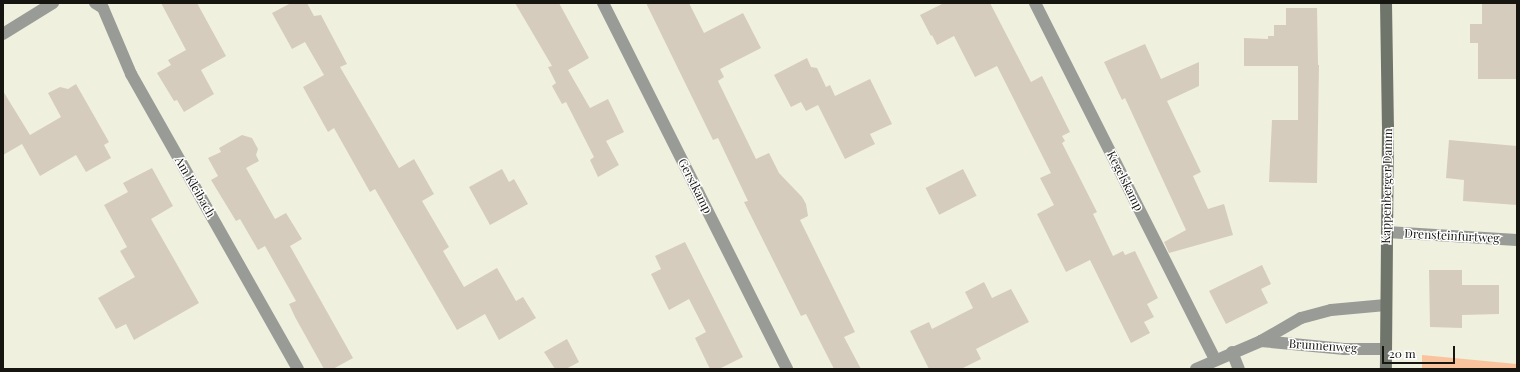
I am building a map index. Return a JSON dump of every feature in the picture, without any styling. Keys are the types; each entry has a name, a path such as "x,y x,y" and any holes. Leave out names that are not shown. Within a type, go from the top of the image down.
{"main road":[{"name":"Kappenberger Damm","path":"1386,3 1388,126 1386,369"}],"street":[{"path":"3,34 53,3"},
{"name":"Am Kleibach","path":"96,3 103,8 131,74 298,369"},
{"name":"Gerstkamp","path":"603,3 787,369"},
{"name":"Kegelskamp","path":"1035,3 1215,360"},
{"name":"Drensteinfurtweg","path":"1387,232 1517,240"},
{"name":"Brunnenweg","path":"1196,369 1232,352 1261,341 1301,318 1330,310 1386,305"},
{"name":"Brunnenweg","path":"1261,341 1345,349 1386,349"},
{"path":"1232,352 1239,369"}],"shaded area":[{"path":"1422,355 1517,364 1517,369 1422,369"}],"building":[{"path":"161,3 197,3 226,56 201,70 214,94 184,112 177,100 174,101 157,73 171,65 168,60 186,50"},
{"path":"291,3 307,3 314,16 321,15 347,64 340,67 399,168 414,159 434,194 422,201 449,247 443,251 464,287 497,268 516,301 523,297 536,318 499,340 485,314 457,330 375,189 370,192 334,128 328,132 303,87 324,75 305,42 292,49 272,13"},
{"path":"515,3 559,3 589,58 568,70 590,108 608,99 624,132 606,141 619,165 598,177 590,160 594,157 566,102 562,104 552,86 556,83 548,67 552,66"},
{"path":"646,3 689,3 704,33 743,13 761,48 720,69 724,77 718,81 756,159 769,153 779,173 802,197 806,204 808,216 800,220 855,332 844,337 861,369 834,369 806,314 801,316 744,202 748,201 718,138 713,140"},
{"path":"944,3 990,3 1031,82 1042,76 1070,132 1062,136 1065,141 1062,143 1097,212 1093,214 1113,256 1123,251 1125,255 1135,251 1158,298 1147,304 1154,317 1144,322 1150,333 1131,343 1090,260 1066,272 1037,214 1054,205 1040,178 1051,173 997,66 975,77 954,36 937,45 932,35 931,36 920,15"},
{"path":"1482,3 1517,3 1517,79 1478,79 1478,43 1470,43 1470,24 1482,24"},
{"path":"1286,8 1317,8 1319,65 1317,183 1269,182 1272,120 1298,120 1298,66 1244,66 1244,38 1268,39 1268,36 1274,36 1274,25 1286,25"},
{"path":"1145,44 1161,79 1199,62 1199,86 1167,101 1201,172 1193,176 1208,209 1224,204 1233,235 1169,253 1164,242 1186,230 1125,98 1122,100 1104,62"},
{"path":"807,58 811,67 817,68 826,87 830,85 835,96 870,79 892,124 870,134 875,144 845,159 818,105 806,111 801,102 791,107 774,75"},
{"path":"76,84 109,142 104,145 111,158 86,172 76,155 40,176 22,144 3,155 3,91 30,135 61,117 48,93 60,87 68,89"},
{"path":"242,135 252,138 258,149 256,155 259,161 246,168 275,219 286,213 302,239 290,246 353,358 333,369 324,369 295,317 289,304 296,301 265,246 258,250 240,219 236,221 211,180 218,176 208,158 221,152 219,148"},
{"path":"1449,140 1517,146 1517,205 1463,201 1464,180 1446,178"},
{"path":"152,168 173,206 151,219 199,303 134,340 126,324 116,329 98,298 135,277 120,251 127,247 104,205 128,192 123,183"},
{"path":"502,169 509,182 514,179 528,204 490,225 469,187"},
{"path":"963,169 977,196 939,215 926,188"},
{"path":"685,242 743,357 719,369 710,369 695,338 706,332 689,299 669,310 651,274 661,269 655,256"},
{"path":"1262,265 1271,284 1261,289 1268,303 1226,324 1209,291"},
{"path":"1429,270 1462,270 1462,285 1499,285 1499,314 1462,315 1462,328 1430,327"},
{"path":"984,282 992,298 1011,289 1029,322 976,349 981,359 961,369 929,369 910,331 929,322 932,329 973,308 965,292"},
{"path":"567,339 579,362 566,369 555,369 544,352"}]}
